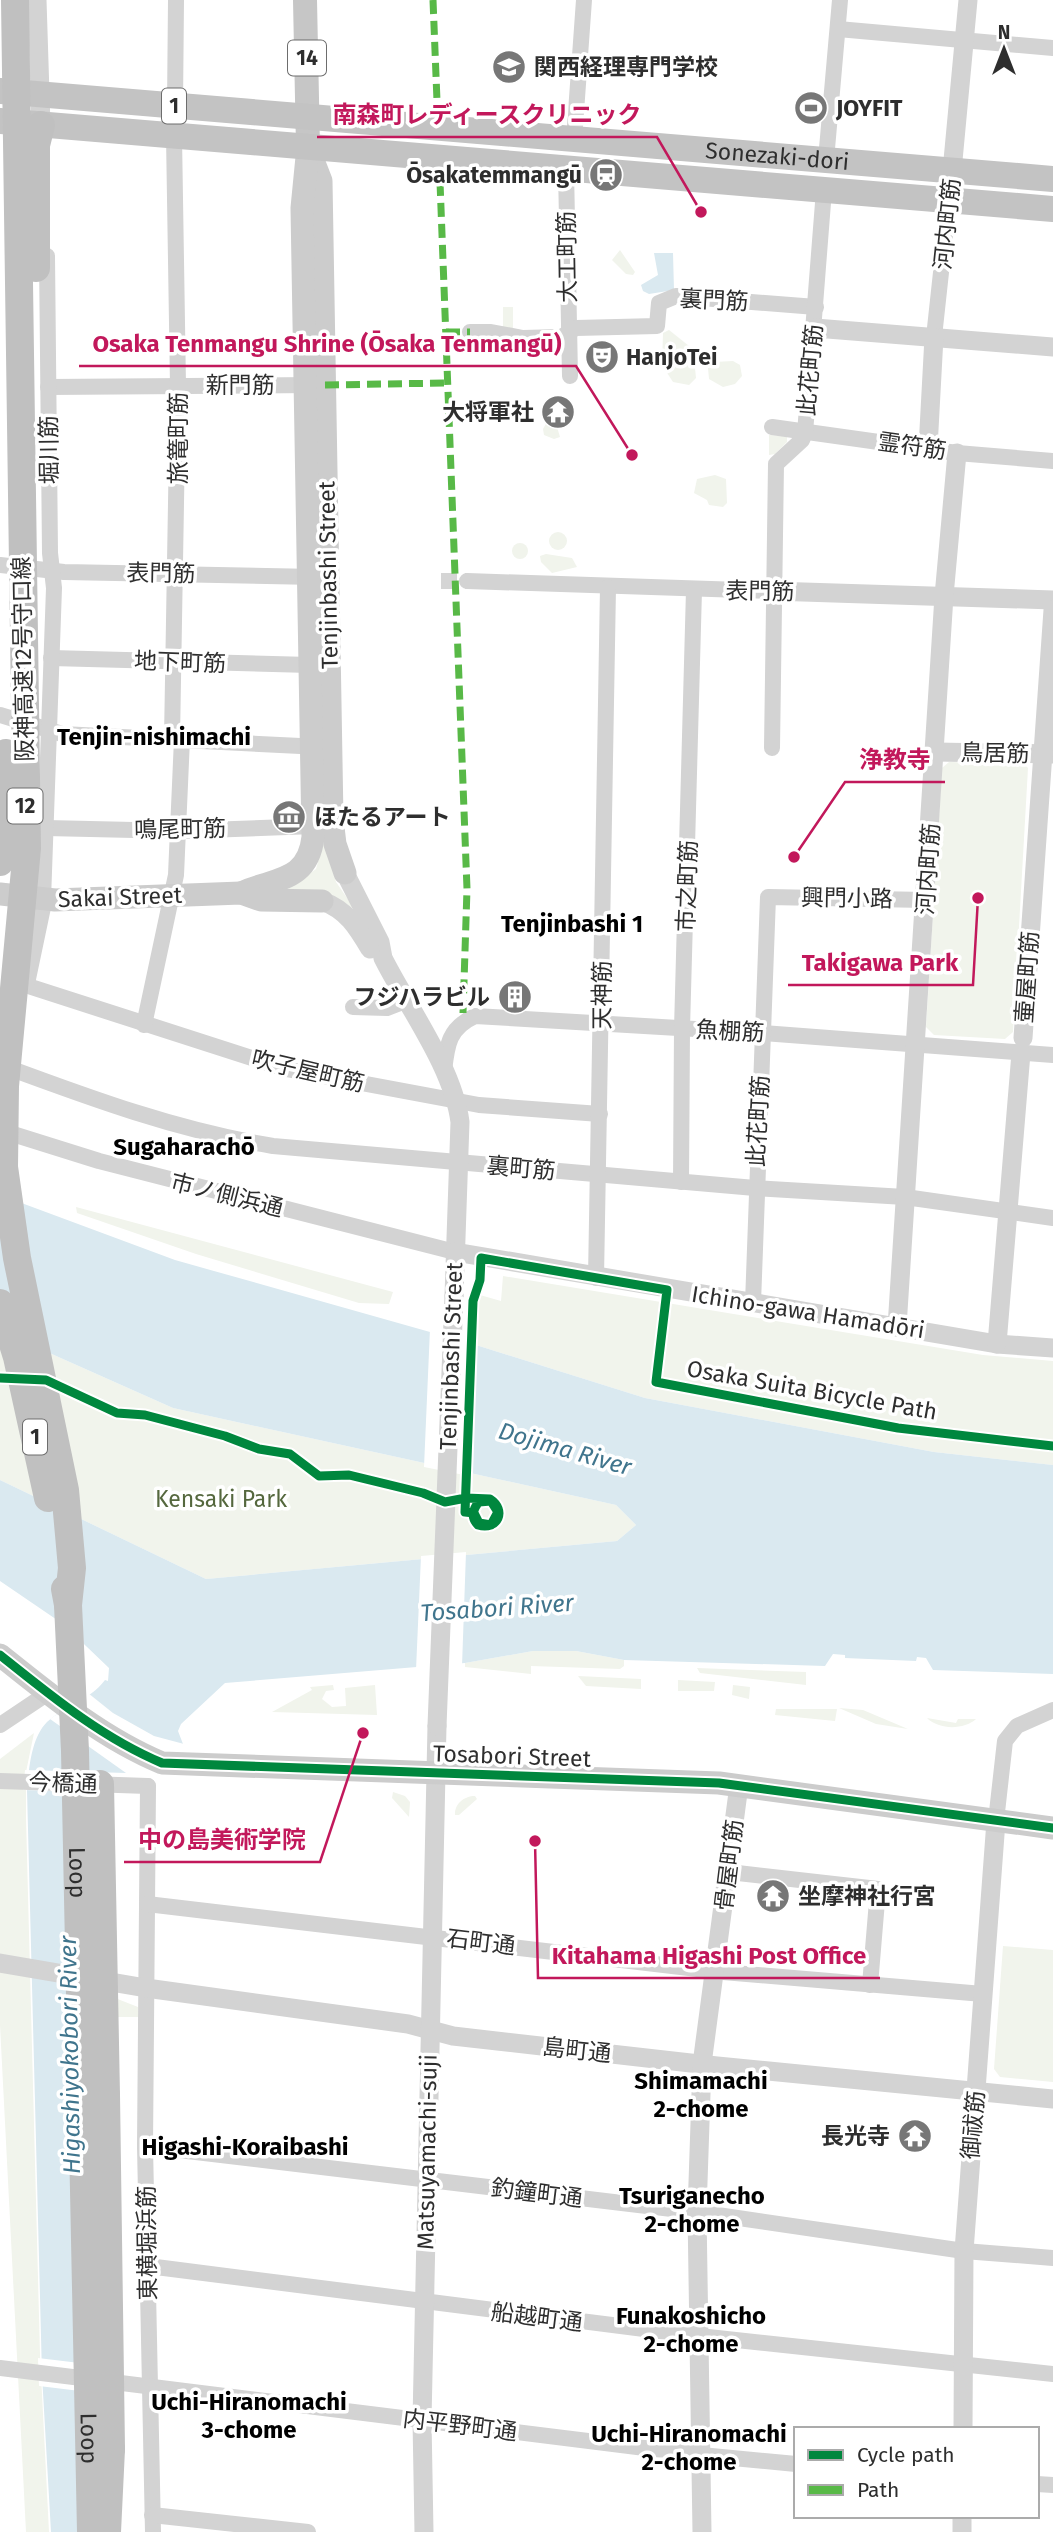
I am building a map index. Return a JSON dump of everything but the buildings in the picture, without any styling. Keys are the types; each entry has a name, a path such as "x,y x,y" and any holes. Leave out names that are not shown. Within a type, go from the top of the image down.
{"highway":[{"name":"阪神高速12号守口線","path":"15,0 37,838 5,1086 4,1167 13,1236 65,1490 72,1568 68,1605"},
{"name":"Sonezaki-dori","path":"0,91 1053,179"},
{"name":"Sonezaki-dori","path":"0,121 1053,209"},
{"path":"37,838 36,145 41,125"},
{"name":"阪神高速12号守口線","path":"0,133 6,767 0,862"},
{"name":"Loop","path":"0,1303 17,1357 68,1605 75,1764 91,2532"},
{"path":"107,2532 111,2449 110,1982 113,1785"},
{"path":"76,2532 87,2358"}],"main road":[{"name":"14","path":"305,0 308,147"},
{"name":"Tenjinbashi Street","path":"308,147 321,181 315,385 321,748 313,832"},
{"name":"Tenjinbashi Street","path":"318,577 310,665 333,835 345,873"},
{"name":"Sakai Street","path":"5,896 43,900 241,893 279,881 301,867 312,850 313,832"},
{"name":"Sakai Street","path":"241,893 261,900 322,901"},
{"name":"Tosabori Street","path":"0,1655 48,1693 132,1750 171,1764 739,1785 1053,1828"}],"street":[{"name":"堀川筋","path":"37,0 41,125 47,146 52,570 50,730 37,838 43,900"},
{"path":"175,106 176,0"},
{"path":"574,140 584,0"},
{"path":"826,160 840,0"},
{"name":"河内町筋","path":"928,448 934,337 968,0"},
{"path":"838,29 1053,48"},
{"name":"旅篭町筋","path":"144,1025 172,895 179,831 173,663 177,573 178,385 174,136"},
{"name":"大工町筋","path":"566,169 570,376"},
{"name":"此花町筋","path":"772,748 772,591 776,464 802,440 805,433 824,190"},
{"name":"裏門筋","path":"470,332 491,332 523,338 569,338 576,328 657,326 659,303 676,296 816,307"},
{"path":"814,328 1053,347"},
{"path":"5,896 6,566 13,539 10,384"},
{"name":"新門筋","path":"48,387 315,385"},
{"name":"霊符筋","path":"772,427 957,453 1053,461"},
{"name":"河内町筋","path":"897,1327 944,596 957,453"},
{"name":"表門筋","path":"6,566 52,570 318,577"},
{"name":"表門筋","path":"467,582 1053,600"},
{"name":"天神筋","path":"596,1278 603,1023 608,587"},
{"name":"市之町筋","path":"681,1182 682,1029 694,590"},
{"name":"壷屋町筋","path":"997,1344 1022,1046 1044,841 1053,610"},
{"name":"地下町筋","path":"51,658 310,665"},
{"path":"7,717 62,734 321,748"},
{"name":"鳥居筋","path":"936,751 1048,754"},
{"name":"鳴尾町筋","path":"37,838 179,831 313,832"},
{"name":"Tenjinbashi Street","path":"345,873 380,942 383,958 444,1071 457,1102 460,1122 435,1773"},
{"name":"此花町筋","path":"753,1303 755,1188 768,897"},
{"name":"興門小路","path":"768,897 926,900"},
{"path":"0,1064 25,985 43,900"},
{"name":"Tenjinbashi Street","path":"322,901 344,912 370,949 383,958"},
{"name":"吹子屋町筋","path":"25,985 286,1069 457,1102 600,1114"},
{"path":"353,1007 387,1008 405,1001"},
{"name":"魚棚筋","path":"444,1071 447,1040 464,1021 475,1016 917,1045 1022,1046 1053,1055"},
{"name":"裏町筋","path":"0,1064 139,1114 239,1141 597,1175 905,1198 1053,1218"},
{"name":"市ノ側浜通","path":"0,1130 123,1168 456,1252"},
{"name":"Ichino-gawa Hamadōri","path":"456,1252 596,1278 997,1344 1053,1348"},
{"path":"0,1725 48,1693"},
{"path":"996,1821 1005,1741 1017,1726 1053,1710"},
{"path":"148,1788 171,1764"},
{"name":"Matsuyamachi-suji","path":"424,2532 422,2420 435,1773"},
{"name":"今橋通","path":"0,1781 148,1788"},
{"name":"骨屋町筋","path":"702,2532 697,2213 702,2064 739,1785"},
{"name":"東横堀浜筋","path":"148,1788 145,2146 153,2532"},
{"name":"御祓筋","path":"963,2427 964,2251 996,1821"},
{"path":"729,1872 878,1889 870,1984"},
{"name":"石町通","path":"147,1904 715,1971 983,1994"},
{"name":"島町通","path":"0,1963 146,1988 408,2024 453,2036 1053,2099"},
{"name":"釣鐘町通","path":"145,2146 697,2213 964,2251 1053,2258"},
{"name":"船越町通","path":"148,2266 699,2336 964,2367 1053,2374"},
{"name":"内平野町通","path":"5,2368 701,2455 794,2463"},
{"path":"152,2515 308,2532"}],"green space":[{"path":"620,250 635,272 633,275 626,274 612,260"},
{"path":"503,307 513,307 513,328 503,328"},
{"path":"669,330 694,350 702,348 707,353 708,361 698,363 695,368 696,378 689,385 673,382 662,365 663,333"},
{"path":"733,361 740,365 742,376 735,384 723,387 709,379 708,368 714,362"},
{"path":"548,420 555,420 560,437 554,439 544,435 543,429"},
{"path":"769,435 787,436 787,442 775,454 769,455"},
{"path":"715,475 726,479 727,503 723,507 709,505 707,500 694,493 697,479"},
{"path":"558,532 564,535 567,541 564,547 558,550 552,547 549,541 552,535"},
{"path":"520,543 526,545 526,557 520,559 514,557 512,551 514,545"},
{"path":"546,554 572,558 577,567 552,573 541,562 540,556"},
{"path":"949,762 1024,764 1028,768 1013,1032 1005,1039 934,1035 926,1027 942,768"},
{"path":"323,844 327,845 336,882 356,911 331,897 285,891 316,869"},
{"path":"76,1207 393,1292 389,1304 359,1303 196,1254 77,1213"},
{"path":"503,1276 983,1355 1053,1361 1053,1465 934,1452 645,1398 476,1345 476,1302 480,1295 501,1301"},
{"name":"Kensaki Park","path":"0,1331 173,1408 616,1505 636,1525 617,1541 206,1579 0,1480"},
{"path":"533,1651 576,1651 624,1660 624,1666 620,1669 531,1666 531,1674 465,1667 465,1663"},
{"path":"697,1668 806,1672 806,1685 700,1673"},
{"path":"578,1676 641,1679 641,1689 586,1686"},
{"path":"678,1680 715,1682 714,1691 678,1691"},
{"path":"333,1685 334,1690 326,1691 322,1699 332,1707 346,1706 345,1688 375,1685 377,1715 272,1712 312,1690 310,1687"},
{"path":"733,1685 750,1687 749,1699 732,1695"},
{"path":"839,1708 863,1710 908,1729 876,1724"},
{"path":"776,1709 837,1709 835,1721 775,1715"},
{"path":"927,1718 956,1723 958,1719 976,1719 965,1725 951,1727 938,1725"},
{"path":"34,1733 26,1772 26,1818 40,2355 49,2532 26,2532 0,2025 0,1759"},
{"path":"393,1792 405,1796 410,1802 409,1817 392,1798"},
{"path":"475,1796 477,1799 459,1815 455,1815 456,1807 461,1801"},
{"path":"1003,1946 1053,1950 1053,2082 1000,2077 994,2069"},
{"path":"115,1998 138,2007 139,2017 115,2017"}],"water":[{"path":"654,253 673,253 674,290 649,294 643,291 641,285 658,275"},
{"path":"0,1195 175,1260 476,1345 645,1398 934,1452 1053,1465 1053,1674 933,1670 926,1658 917,1657 916,1661 845,1658 845,1655 833,1654 825,1666 624,1660 576,1651 533,1651 465,1663 225,1683 181,1724 178,1731 183,1744 112,1805 117,2532 51,2532 42,2375 27,1790 37,1736 54,1716 92,1693 105,1680 108,1681 109,1668 63,1624 0,1581 0,1480 206,1579 617,1541 636,1525 616,1505 173,1408 0,1331"}],"pier":[{"path":"430,1329 475,1341 469,1476 424,1467"},
{"path":"466,1552 462,1666 416,1670 421,1556"},
{"path":"88,1693 113,1713 154,1736 184,1744 157,1784 152,1784 138,1802 117,1802 114,1806 91,1792 23,1790 25,1770 126,1773 50,1719"},
{"path":"38,2358 121,2368 121,2396 39,2386"}],"tunnel":[{"path":"441,581 467,581"}],"marked path":[{"path":"433,0 437,101"},
{"path":"440,182 467,889 463,1013"},
{"path":"446,332 470,332"},
{"path":"325,385 447,383"}],"cycle path":[{"name":"Osaka Suita Bicycle Path","path":"0,1378 46,1380 117,1413 145,1415 225,1436 259,1449 290,1454 319,1476 349,1475 423,1493 445,1502 466,1498 490,1499 495,1504 499,1514 491,1525 478,1525 473,1514 474,1511 475,1508 479,1502 491,1501 498,1512 491,1525 479,1523 474,1513 465,1512 473,1301 480,1280 481,1258 667,1290 656,1382 898,1428 1053,1446"},
{"path":"0,1655 98,1728 162,1763 719,1783 1053,1828"}],"place":[{"name":"関西経理専門学校","path":"509,67"},
{"name":"JOYFIT","path":"811,108"},
{"name":"Ōsakatemmangū","path":"606,175"},
{"name":"南森町レディースクリニック","path":"701,212"},
{"name":"HanjoTei","path":"602,357"},
{"name":"大将軍社","path":"558,412"},
{"name":"Osaka Tenmangu Shrine (Ōsaka Tenmangū)","path":"632,455"},
{"name":"ほたるアート","path":"289,817"},
{"name":"浄教寺","path":"794,857"},
{"name":"Takigawa Park","path":"978,898"},
{"name":"フジハラビル","path":"515,997"},
{"name":"中の島美術学院","path":"363,1733"},
{"name":"Kitahama Higashi Post Office","path":"535,1841"},
{"name":"坐摩神社行宮","path":"773,1896"},
{"name":"長光寺","path":"915,2136"}],"district":[{"name":"Tenjin-nishimachi","path":"154,737"},
{"name":"Tenjinbashi 1","path":"572,924"},
{"name":"Sugaharachō","path":"184,1147"},
{"name":"Shimamachi 2-chome","path":"701,2095"},
{"name":"Higashi-Koraibashi","path":"245,2147"},
{"name":"Tsuriganecho 2-chome","path":"692,2210"},
{"name":"Funakoshicho 2-chome","path":"691,2330"},
{"name":"Uchi-Hiranomachi 3-chome","path":"249,2416"},
{"name":"Uchi-Hiranomachi 2-chome","path":"689,2448"}],"water label":[{"name":"Dojima River","path":"565,1449"},
{"name":"Tosabori River","path":"497,1608"},
{"name":"Higashiyokobori River","path":"70,2055"}]}
